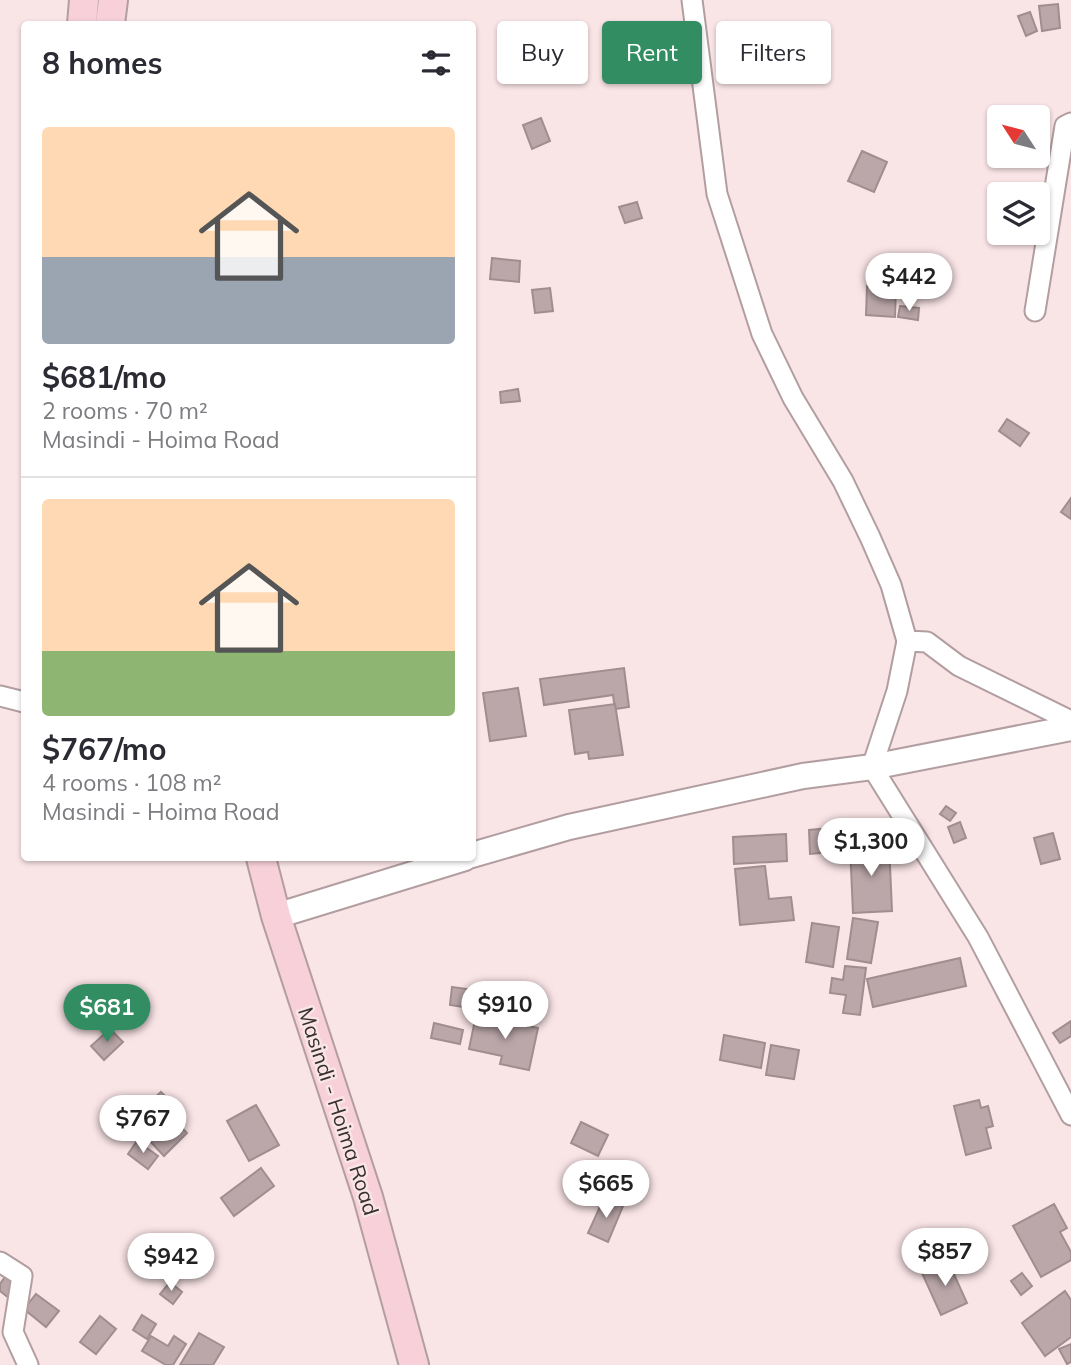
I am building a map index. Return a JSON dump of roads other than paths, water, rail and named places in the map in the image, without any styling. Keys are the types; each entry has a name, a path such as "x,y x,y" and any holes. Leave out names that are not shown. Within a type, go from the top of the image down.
{"main road":[{"path":"82,21 84,0"},
{"path":"110,21 113,0"},
{"name":"Masindi - Hoima Road","path":"262,861 276,916 368,1197 414,1365"}],"street":[{"path":"692,0 717,194 762,334 793,398 843,481 870,537 891,585 906,641 897,691 872,766"},
{"path":"1035,311 1065,125 1071,123"},
{"path":"906,641 927,642 959,666 1071,722"},
{"path":"0,696 21,701"},
{"path":"476,854 569,827 803,776 872,766 1071,728"},
{"path":"872,766 978,937 1071,1115"},
{"path":"276,916 454,861"},
{"path":"0,1262 22,1276 13,1332 28,1365"}]}
